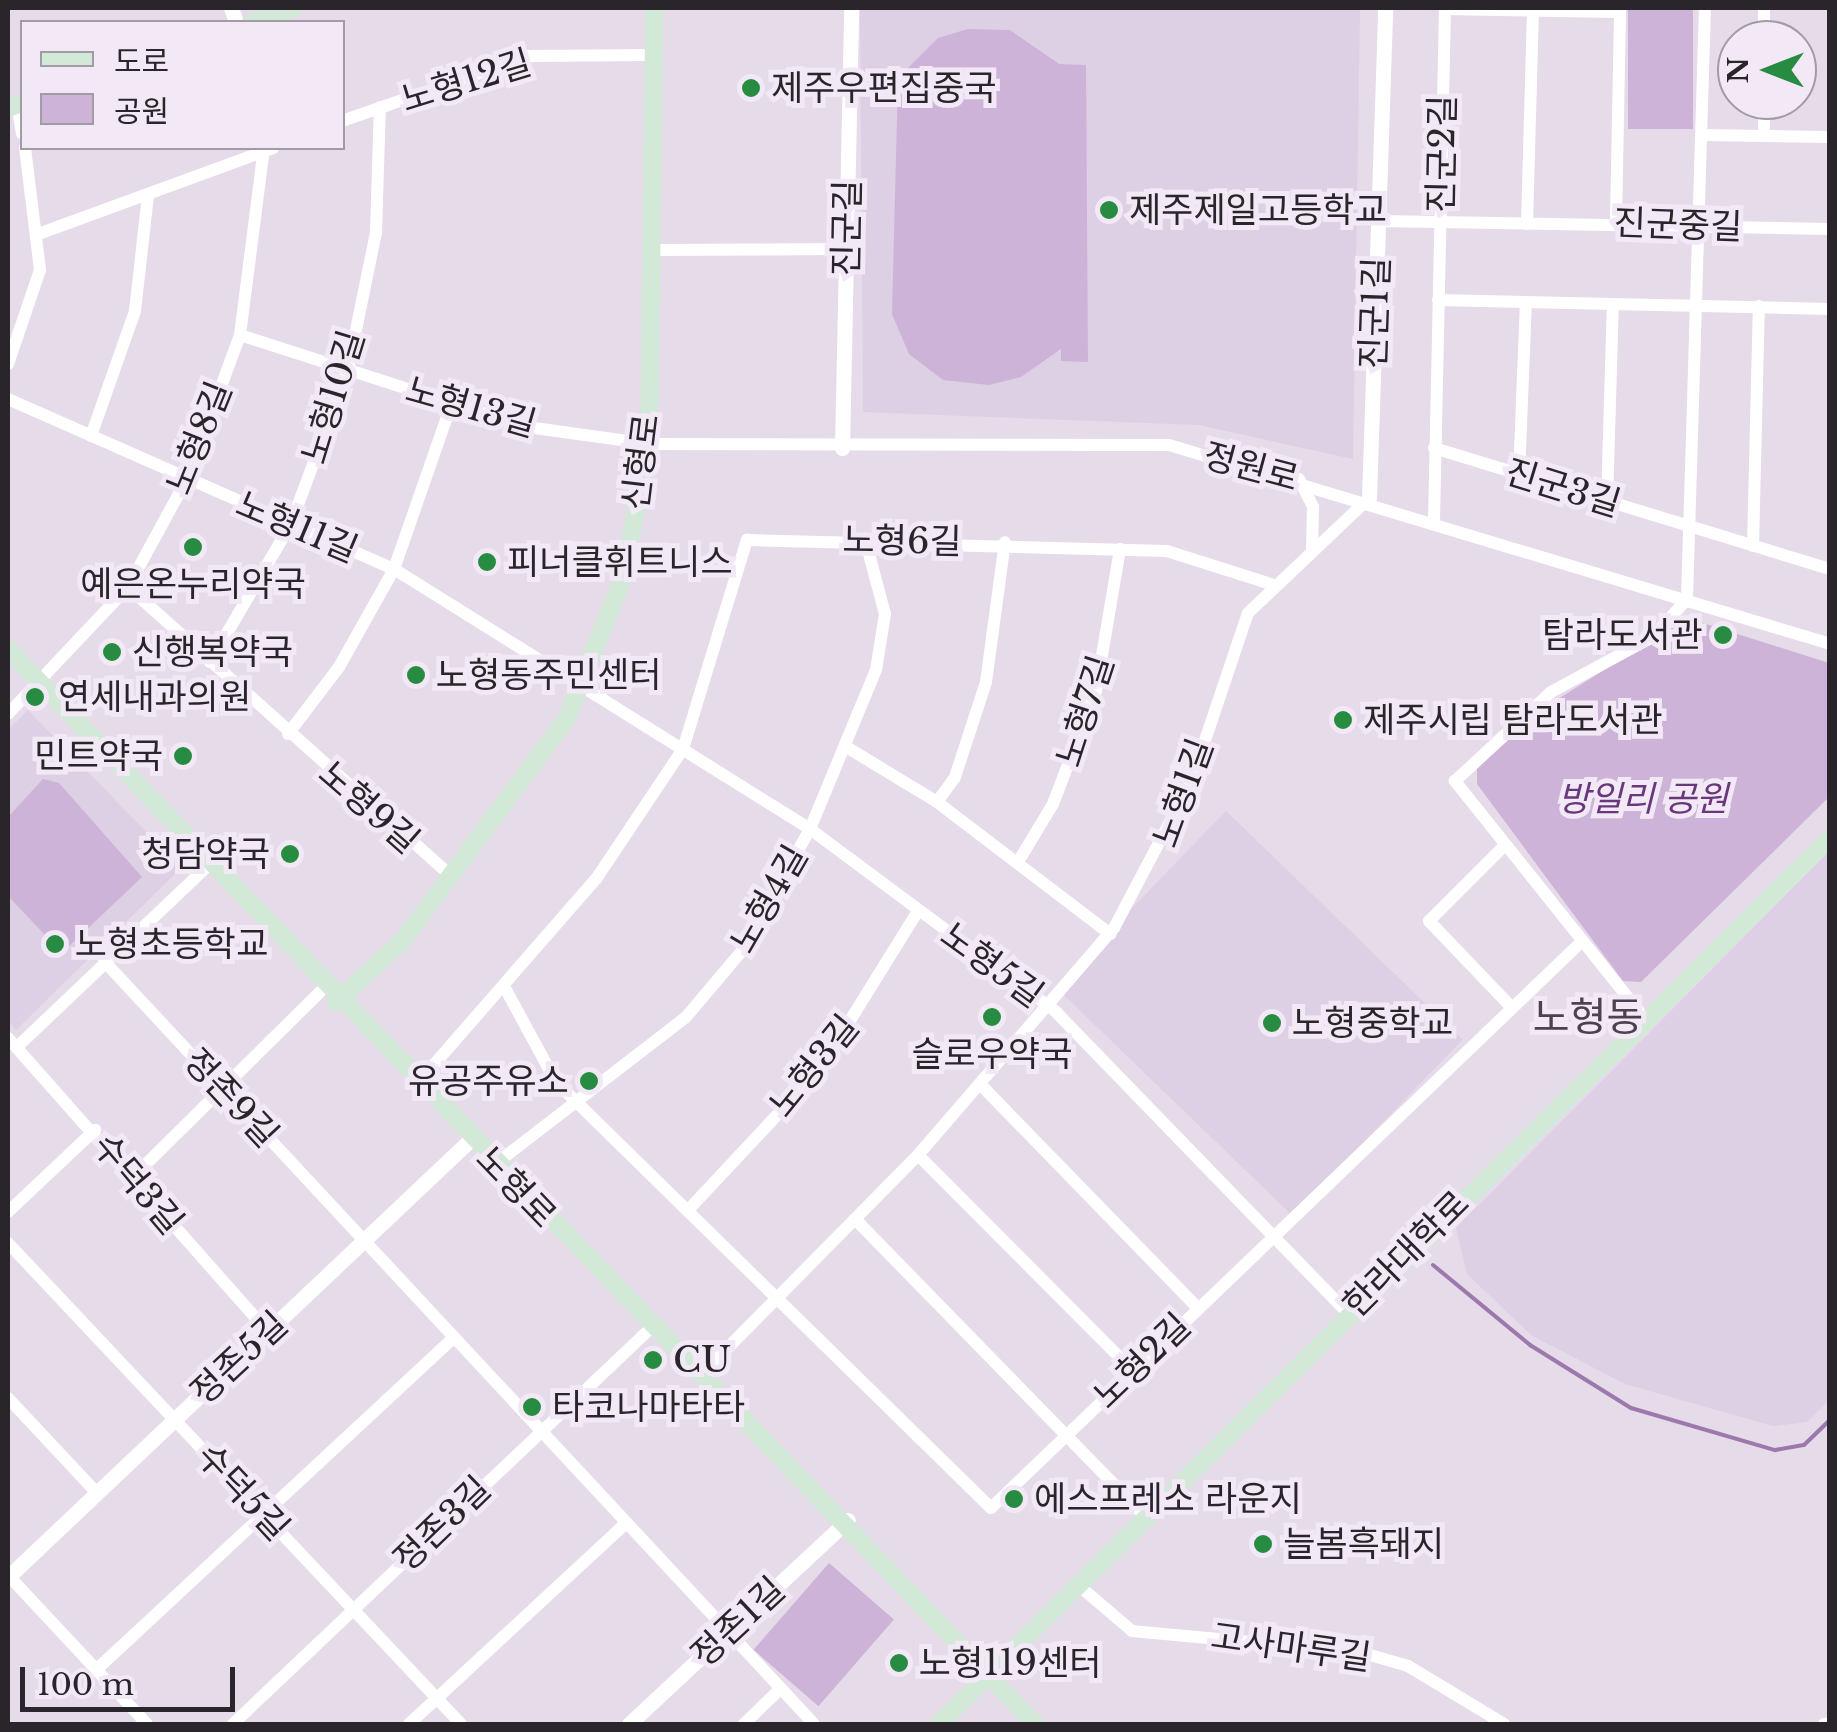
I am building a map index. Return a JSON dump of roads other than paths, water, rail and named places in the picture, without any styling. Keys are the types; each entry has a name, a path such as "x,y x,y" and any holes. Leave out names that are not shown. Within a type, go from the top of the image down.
{"main road":[{"path":"257,20 294,8"},
{"name":"신형로","path":"330,996 452,878 578,690 624,577 649,444 654,8"},
{"name":"노형로","path":"8,650 38,688 494,1166 848,1520 1031,1723"},
{"name":"한라대학로","path":"939,1724 1347,1312 1830,838"}],"street":[{"name":"진군길","path":"842,448 850,8"},
{"name":"진군1길","path":"1369,498 1385,8"},
{"name":"진군2길","path":"1434,521 1445,8 1620,10"},
{"path":"1645,1019 1578,945 1455,781 1551,692 1654,636 1687,598 1693,528 1705,8"},
{"path":"1616,222 1620,10"},
{"path":"1527,224 1533,11"},
{"name":"노형12길","path":"345,120 529,56 652,55"},
{"name":"노형10길","path":"210,662 292,524 348,370 376,232 380,108"},
{"path":"1764,120 1764,136"},
{"path":"1704,135 1830,137"},
{"path":"8,364 40,270 42,233 25,150"},
{"path":"42,233 264,150"},
{"name":"노형8길","path":"8,714 38,688 128,587 187,479 240,335 267,150"},
{"path":"91,436 135,311 148,196"},
{"name":"진군중길","path":"1378,222 1616,222 1830,229"},
{"path":"650,250 846,249"},
{"path":"1438,300 1830,308"},
{"path":"1519,474 1526,303"},
{"path":"1608,502 1613,304"},
{"path":"1752,546 1759,306"},
{"name":"노형13길","path":"240,335 451,405 649,444"},
{"name":"노형11길","path":"8,399 394,569 578,690"},
{"name":"노형11길","path":"394,569 451,405"},
{"name":"정원로","path":"649,444 842,448 1170,446 1369,498 1830,644"},
{"name":"진군3길","path":"1434,448 1830,569"},
{"path":"1299,479 1313,506 1312,550"},
{"name":"노형1길","path":"702,1374 982,1086 1051,1009 1110,934 1157,862 1222,676 1271,584 1369,498"},
{"name":"노형6길","path":"683,750 747,540 1005,542 1167,551 1271,584"},
{"name":"노형4길","path":"494,1166 581,1105 686,1017 740,952 810,829 848,748 885,614 864,540"},
{"path":"937,802 955,777 986,682 1005,542"},
{"name":"노형7길","path":"1018,862 1053,804 1096,691 1120,549"},
{"name":"노형9길","path":"288,734 339,668 394,569"},
{"name":"노형9길","path":"128,587 452,878"},
{"name":"노형5길","path":"578,690 810,829 1051,1009 1276,1232 1347,1312"},
{"path":"848,748 937,802 1110,934"},
{"path":"417,1084 505,988 596,879 683,750"},
{"path":"1504,846 1429,921 1512,1008"},
{"path":"12,1042 208,866"},
{"name":"노형3길","path":"691,1208 820,1068 918,911"},
{"name":"노형2길","path":"779,1295 991,1508 1578,945"},
{"name":"정존9길","path":"104,961 814,1724"},
{"path":"505,988 556,1082 779,1295"},
{"path":"130,1180 330,996"},
{"name":"수덕3길","path":"12,1042 95,1130 130,1180 268,1331"},
{"path":"982,1086 1197,1307"},
{"path":"8,1212 95,1130"},
{"name":"정존5길","path":"8,1576 470,1140"},
{"path":"918,1155 1132,1370"},
{"path":"855,1219 1144,1515"},
{"name":"수덕5길","path":"8,1242 462,1724"},
{"name":"정존3길","path":"233,1724 653,1326"},
{"path":"96,1670 454,1338"},
{"path":"8,1398 96,1493"},
{"name":"정존1길","path":"629,1724 848,1520"},
{"path":"408,1724 625,1524"},
{"path":"8,1576 147,1724"},
{"name":"고사마루길","path":"1076,1584 1132,1631 1360,1652 1408,1666 1504,1724"},
{"path":"744,1724 780,1690"}],"waterway":[{"path":"1433,1265 1530,1345 1631,1408 1775,1450 1804,1445 1830,1420"}],"place":[{"name":"제주우편집중국","path":"751,88"},
{"name":"제주제일고등학교","path":"1109,210"},
{"name":"예은온누리약국","path":"193,547"},
{"name":"피너클휘트니스","path":"487,562"},
{"name":"탐라도서관","path":"1723,635"},
{"name":"신행복약국","path":"112,652"},
{"name":"노형동주민센터","path":"416,675"},
{"name":"연세내과의원","path":"35,697"},
{"name":"제주시립 탐라도서관","path":"1343,720"},
{"name":"민트약국","path":"183,756"},
{"name":"청담약국","path":"290,854"},
{"name":"노형초등학교","path":"55,944"},
{"name":"슬로우약국","path":"992,1017"},
{"name":"노형중학교","path":"1272,1023"},
{"name":"유공주유소","path":"589,1081"},
{"name":"CU","path":"653,1360"},
{"name":"타코나마타타","path":"532,1407"},
{"name":"에스프레소 라운지","path":"1014,1499"},
{"name":"늘봄흑돼지","path":"1263,1544"},
{"name":"노형119센터","path":"899,1663"}],"district":[{"name":"노형동","path":"1588,1017"}],"park label":[{"name":"방일리 공원","path":"1643,799"}]}
